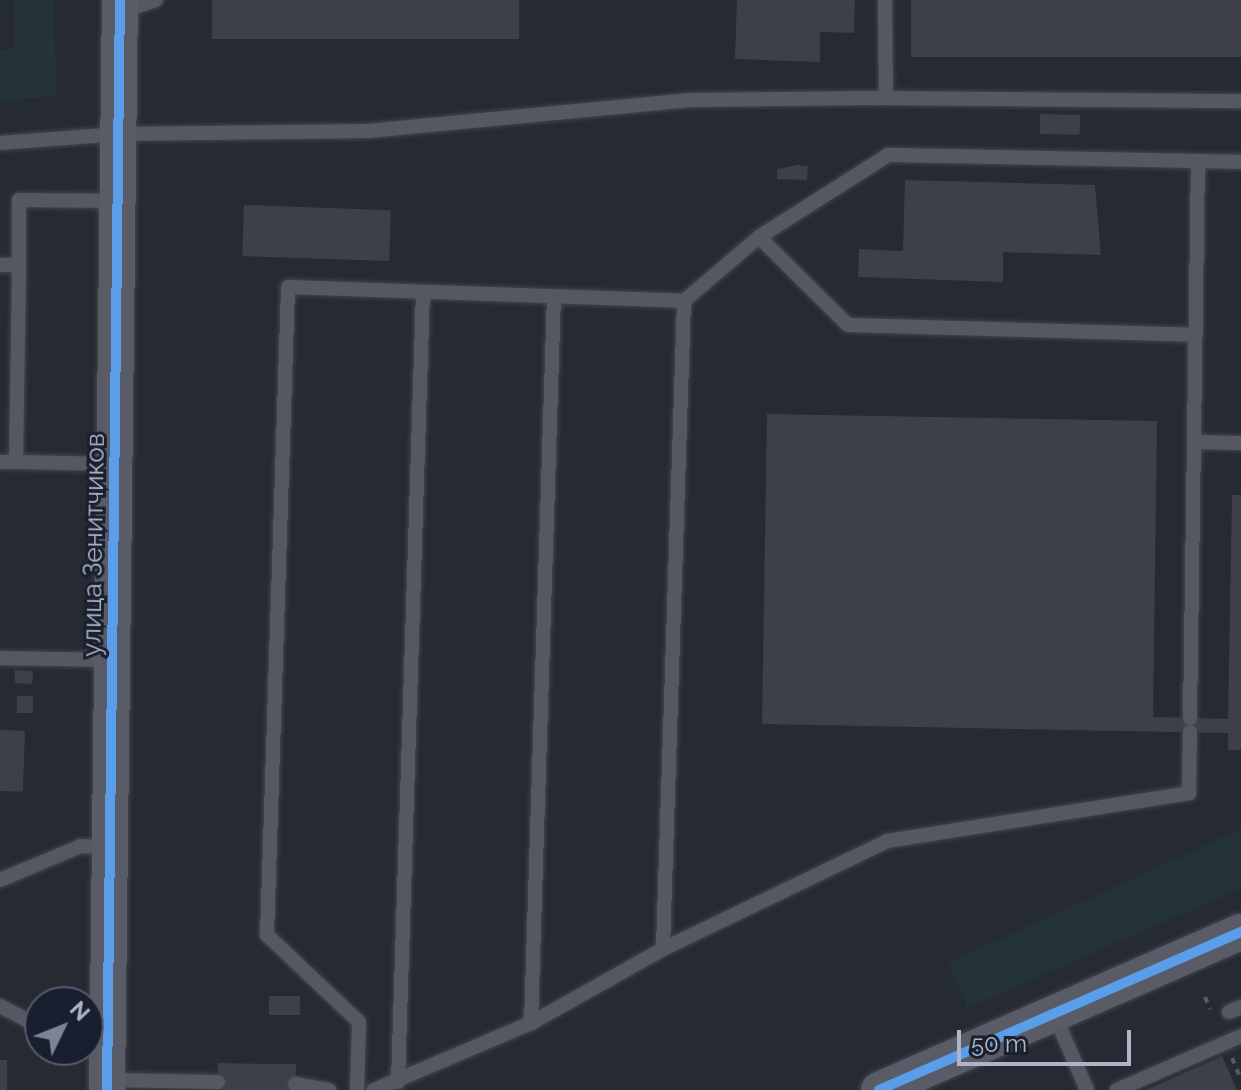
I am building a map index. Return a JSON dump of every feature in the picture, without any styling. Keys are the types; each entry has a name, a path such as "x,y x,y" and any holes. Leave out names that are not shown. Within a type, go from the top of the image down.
{"street":[{"name":"улица Зенитчиков","path":"104,1041 112,848 115,660 120,6"},
{"path":"879,1090 1241,932"}],"lane":[{"path":"120,6 156,0"},
{"path":"885,0 886,98"},
{"path":"0,143 119,134 368,131 691,100 1241,101"},
{"path":"357,1090 359,1022 267,935 288,287 684,301 759,237 888,155 1241,162"},
{"path":"374,1090 531,1023 663,949 887,841 1189,793 1198,161"},
{"path":"16,462 19,200 120,201"},
{"path":"759,237 848,325 1196,335"},
{"path":"0,265 19,265"},
{"path":"398,1082 423,292"},
{"path":"531,1023 554,297"},
{"path":"663,949 684,301"},
{"path":"1194,442 1241,443"},
{"path":"0,462 117,464"},
{"path":"0,658 115,660"},
{"path":"0,880 81,846 112,848"},
{"path":"0,1006 24,1019"},
{"path":"1054,1014 1087,1090"},
{"path":"1122,1088 1241,1036"},
{"path":"104,1065 218,1082"},
{"path":"295,1084 329,1090"}],"shaded area":[{"path":"13,0 54,0 56,96 0,101 0,50 15,48"},
{"path":"1241,829 1241,888 968,1008 948,963"}],"building":[{"path":"212,0 519,0 519,39 212,39"},
{"path":"737,0 855,0 854,33 820,32 820,62 735,59"},
{"path":"911,0 1241,0 1241,57 911,57"},
{"path":"1040,114 1080,115 1080,135 1040,134"},
{"path":"808,166 807,180 777,179 777,169"},
{"path":"905,180 1095,185 1101,255 1003,252 1003,282 858,277 859,249 903,251"},
{"path":"244,205 391,210 389,261 242,256"},
{"path":"767,414 1157,421 1153,717 1228,719 1232,495 1241,495 1241,750 1228,750 1228,733 762,724"},
{"path":"15,670 33,671 32,684 14,683"},
{"path":"17,696 33,696 33,713 17,713"},
{"path":"0,730 25,731 23,792 0,791"},
{"path":"269,996 300,996 300,1015 269,1015"},
{"path":"1222,1056 1237,1090 1146,1090"},
{"path":"0,1060 7,1060 7,1090 0,1090"},
{"path":"218,1063 296,1064 296,1090 218,1090"}],"cycle path":[{"path":"107,1090 120,0"},
{"path":"879,1090 1241,932"}]}
